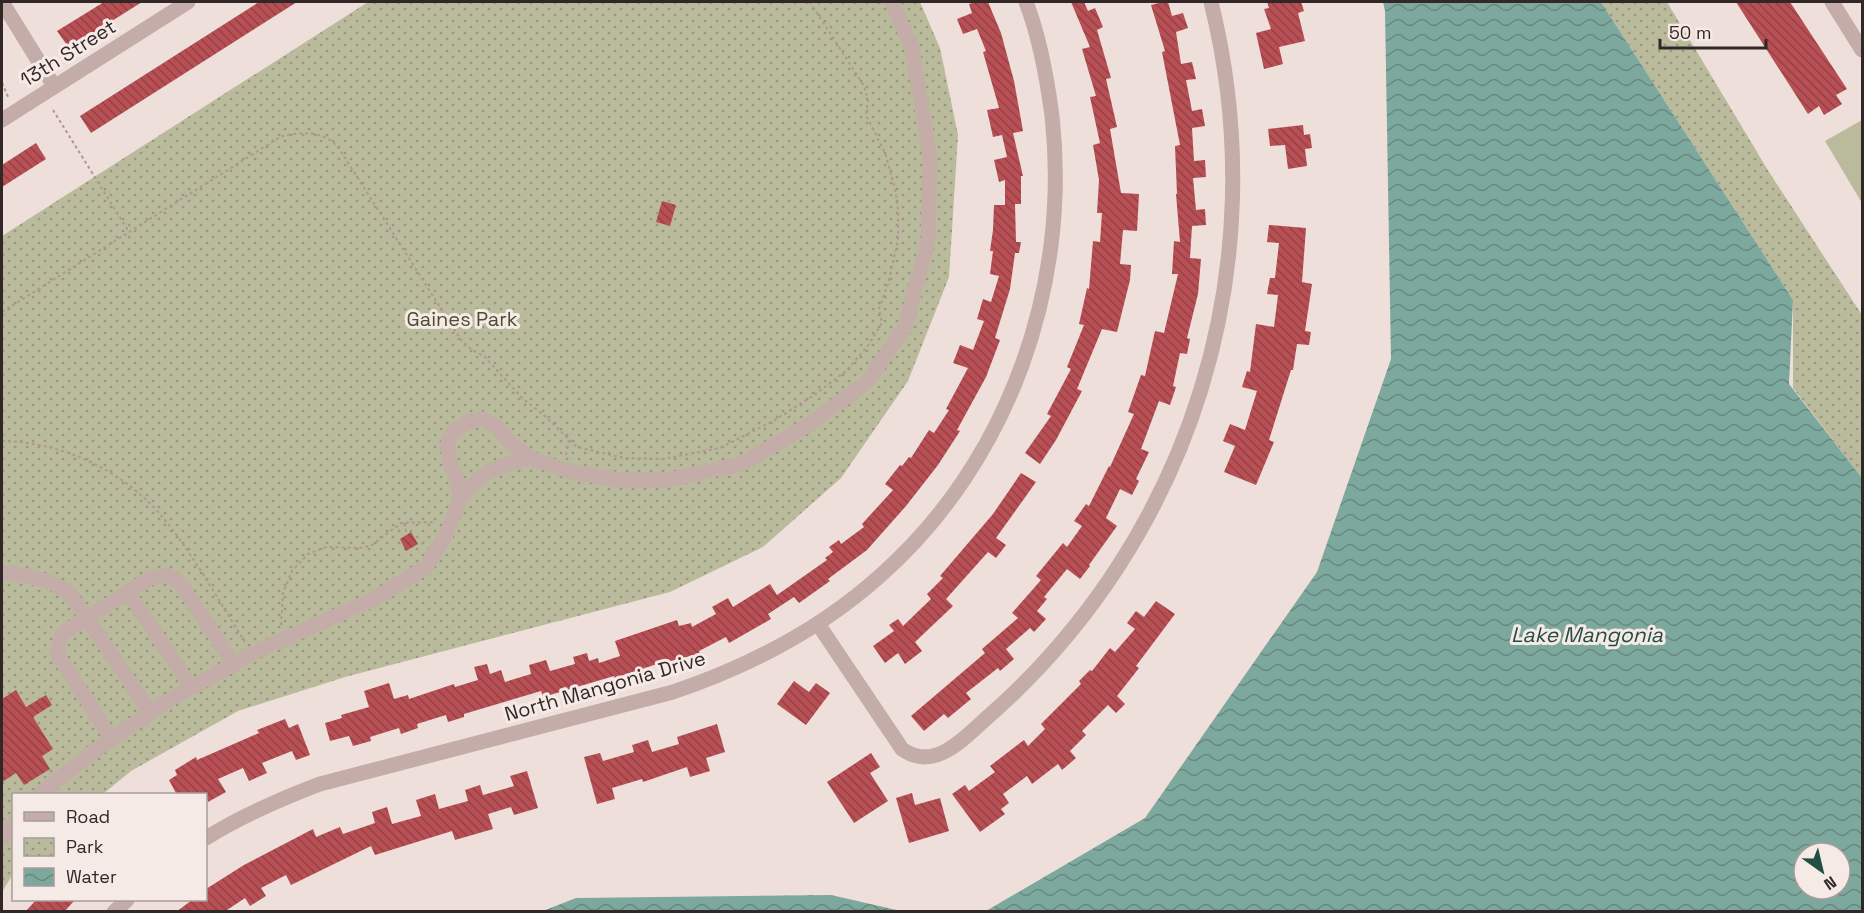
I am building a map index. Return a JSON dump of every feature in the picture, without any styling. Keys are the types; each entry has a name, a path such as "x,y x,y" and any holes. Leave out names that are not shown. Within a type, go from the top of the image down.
{"street":[{"path":"2,2 54,86"},
{"name":"13th Street","path":"5,110 54,86 188,2"},
{"path":"459,499 457,479 447,446 452,432 466,423 483,419 496,426 510,443 530,458 568,471 627,481 674,478 742,463 808,425 867,382 904,327 928,241 930,157 912,48 892,2"},
{"name":"North Mangonia Drive","path":"207,837 281,799 320,784 673,692 713,679 752,662 818,624 850,602 912,545 964,479 991,434 1018,377 1043,297 1050,255 1056,182 1054,140 1050,98 1042,57 1026,2"},
{"path":"818,624 902,749 911,756 921,759 931,758 941,755 1014,694 1074,628 1120,565 1158,497 1199,399 1212,352 1228,268 1233,172 1231,123 1225,69 1211,2"},
{"path":"1832,2 1863,50"},
{"path":"42,793 112,739 191,687 253,653 374,599 426,567 446,536 459,499 475,481 502,464 530,458"},
{"path":"2,573 47,581 67,591 150,712"},
{"path":"112,739 57,654 62,634 150,578 167,575 180,583 234,664"},
{"path":"128,592 191,687"},
{"path":"2,838 12,826"},
{"path":"114,912 126,901"}],"path":[{"path":"2,312 280,137 293,133 305,133 333,140 461,340 472,350 484,356 522,398 577,447 639,459 663,459 720,448 761,428 837,378 867,347 882,323 879,309 888,284 898,240 895,188 885,153 866,115 868,100 864,86 810,2"},
{"path":"2,83 5,110"},
{"path":"53,110 129,232"},
{"path":"565,458 569,439"},
{"path":"2,441 33,442 92,462 140,494 175,534 246,643"},
{"path":"281,625 283,593 292,571 308,554 326,547 360,548 372,545 395,526 404,523 436,522 441,519"},
{"path":"404,523 407,535"}],"green space":[{"name":"Gaines Park","path":"368,2 920,2 940,48 958,135 949,277 908,381 841,478 763,547 670,592 345,677 238,711 131,771 104,793 12,793 12,876 2,892 2,236"},
{"path":"1601,2 1667,2 1769,172 1862,315 1862,478 1793,388 1793,300"},
{"path":"1862,120 1862,203 1825,141"}],"water":[{"name":"Lake Mangonia","path":"1383,2 1601,2 1793,300 1789,384 1862,478 1862,911 986,911 1145,818 1317,572 1391,359"},
{"path":"831,895 901,911 543,911 576,898"}],"building":[{"path":"104,2 142,2 69,48 57,31"},
{"path":"259,2 297,2 91,133 80,116"},
{"path":"988,2 1001,33 1014,81 1023,131 1013,133 1023,176 1021,176 1021,204 1015,204 1016,242 1021,242 1019,253 1015,253 1010,289 995,338 1000,340 986,377 957,430 960,431 938,465 906,506 867,550 828,579 830,581 799,603 794,597 768,614 771,619 729,643 726,637 699,651 700,653 660,665 660,663 615,678 614,676 543,697 541,691 464,714 464,717 448,722 446,715 417,724 418,728 401,734 399,728 370,737 371,741 353,746 349,736 330,741 325,723 342,718 341,715 369,707 364,691 389,683 394,699 408,695 409,699 454,684 455,687 478,680 474,667 487,664 490,674 501,670 505,682 531,674 529,665 546,660 550,671 575,664 573,657 587,653 589,661 598,658 599,663 620,656 615,641 677,620 679,626 691,623 692,627 716,614 712,607 728,598 733,607 770,584 777,595 827,560 825,558 833,552 829,547 839,540 841,544 864,527 862,524 893,490 885,484 900,465 902,466 909,457 911,458 929,430 934,433 949,410 946,409 968,368 953,363 960,345 973,350 984,321 977,319 983,299 991,302 999,276 990,274 993,251 990,251 994,205 1005,205 1005,180 999,182 994,160 1007,157 1002,135 993,137 987,110 999,108 983,52 986,51 977,29 963,34 957,19 972,13 969,4"},
{"path":"1071,2 1084,2 1088,11 1095,8 1103,27 1097,30 1111,78 1106,79 1117,127 1110,129 1121,193 1139,194 1137,231 1123,230 1120,264 1131,265 1130,280 1117,332 1102,329 1077,389 1082,391 1056,440 1040,464 1025,453 1051,416 1047,414 1071,369 1067,367 1084,325 1079,324 1087,288 1089,289 1093,241 1100,242 1102,213 1097,213 1099,180 1093,145 1100,143 1090,97 1096,96 1082,49 1090,47"},
{"path":"1168,2 1172,16 1183,13 1188,28 1176,32 1181,64 1192,62 1196,79 1186,80 1192,111 1202,109 1205,126 1192,128 1194,161 1205,160 1206,177 1193,178 1196,210 1205,209 1206,225 1192,226 1190,258 1201,259 1198,294 1187,338 1190,339 1187,354 1180,353 1173,386 1176,387 1170,405 1159,401 1141,449 1149,452 1136,479 1139,481 1132,495 1120,489 1106,518 1117,526 1090,566 1080,579 1067,569 1044,597 1047,599 1037,611 1046,619 1034,632 1030,628 1006,649 1014,659 1000,671 998,668 966,693 971,699 948,718 944,714 924,731 911,716 985,653 982,649 1018,618 1012,613 1041,580 1036,576 1063,543 1067,547 1082,526 1074,521 1086,504 1089,506 1110,467 1134,414 1128,412 1141,375 1145,376 1155,331 1164,333 1178,274 1172,274 1174,241 1180,242 1175,146 1180,145 1162,52 1165,51 1151,5"},
{"path":"1267,2 1301,2 1304,11 1298,13 1305,41 1279,47 1283,64 1264,69 1256,33 1271,29 1264,9 1269,8"},
{"path":"1736,2 1790,2 1847,89 1836,95 1842,104 1824,115 1819,106 1808,114"},
{"path":"1303,125 1304,135 1310,134 1312,148 1305,149 1307,166 1288,169 1285,145 1270,146 1268,129"},
{"path":"36,143 46,159 2,187 2,165"},
{"path":"662,201 676,205 670,226 656,222"},
{"path":"1269,225 1306,228 1302,282 1312,284 1305,331 1311,332 1309,345 1297,344 1293,370 1291,370 1269,440 1274,442 1256,485 1224,472 1235,446 1223,441 1230,424 1245,430 1257,391 1242,387 1247,371 1250,372 1256,324 1274,327 1278,295 1267,294 1270,278 1275,278 1279,243 1267,242"},
{"path":"1021,473 1036,482 996,538 1006,545 996,558 988,552 946,599 953,606 915,642 922,651 905,664 898,653 885,663 873,646 894,631 889,625 898,619 903,626 931,599 927,594 943,578 940,576 993,514"},
{"path":"411,532 418,544 406,551 400,539"},
{"path":"1156,601 1175,614 1136,666 1139,668 1117,696 1125,704 1116,713 1108,705 1082,731 1086,735 1070,751 1076,758 1062,770 1058,764 1032,784 1027,776 1003,794 1009,803 1001,809 1005,814 980,832 952,794 965,785 969,791 995,772 990,766 1024,740 1028,746 1045,729 1041,724 1081,684 1079,681 1090,670 1092,671 1110,648 1115,652 1135,629 1127,623 1136,611 1144,617"},
{"path":"794,681 809,692 816,683 830,693 806,725 777,704"},
{"path":"16,690 26,707 46,695 52,705 33,717 53,749 42,756 50,769 24,785 16,773 2,782 2,699"},
{"path":"285,719 289,728 298,724 310,755 296,760 292,751 262,763 267,773 249,781 243,768 218,779 226,792 208,802 207,793 176,793 169,780 177,775 175,770 196,757 197,760 259,733 257,730"},
{"path":"717,724 725,752 706,758 710,771 690,777 687,767 643,782 642,779 612,788 615,799 597,804 584,757 600,753 603,761 634,752 632,745 648,740 652,752 679,744 677,737"},
{"path":"871,753 880,767 870,773 888,801 854,823 827,782"},
{"path":"527,771 538,808 514,815 511,807 488,814 493,829 455,840 452,831 375,855 371,846 291,885 286,875 261,888 266,896 250,906 245,898 224,912 176,912 191,901 207,901 207,888 244,865 313,829 316,837 340,827 343,834 375,823 372,812 387,807 392,824 421,816 416,800 435,794 439,809 468,801 465,790 480,785 483,795 514,786 510,776"},
{"path":"912,793 915,805 940,798 949,831 909,843 896,798"},
{"path":"35,901 74,901 64,912 25,912"}]}
